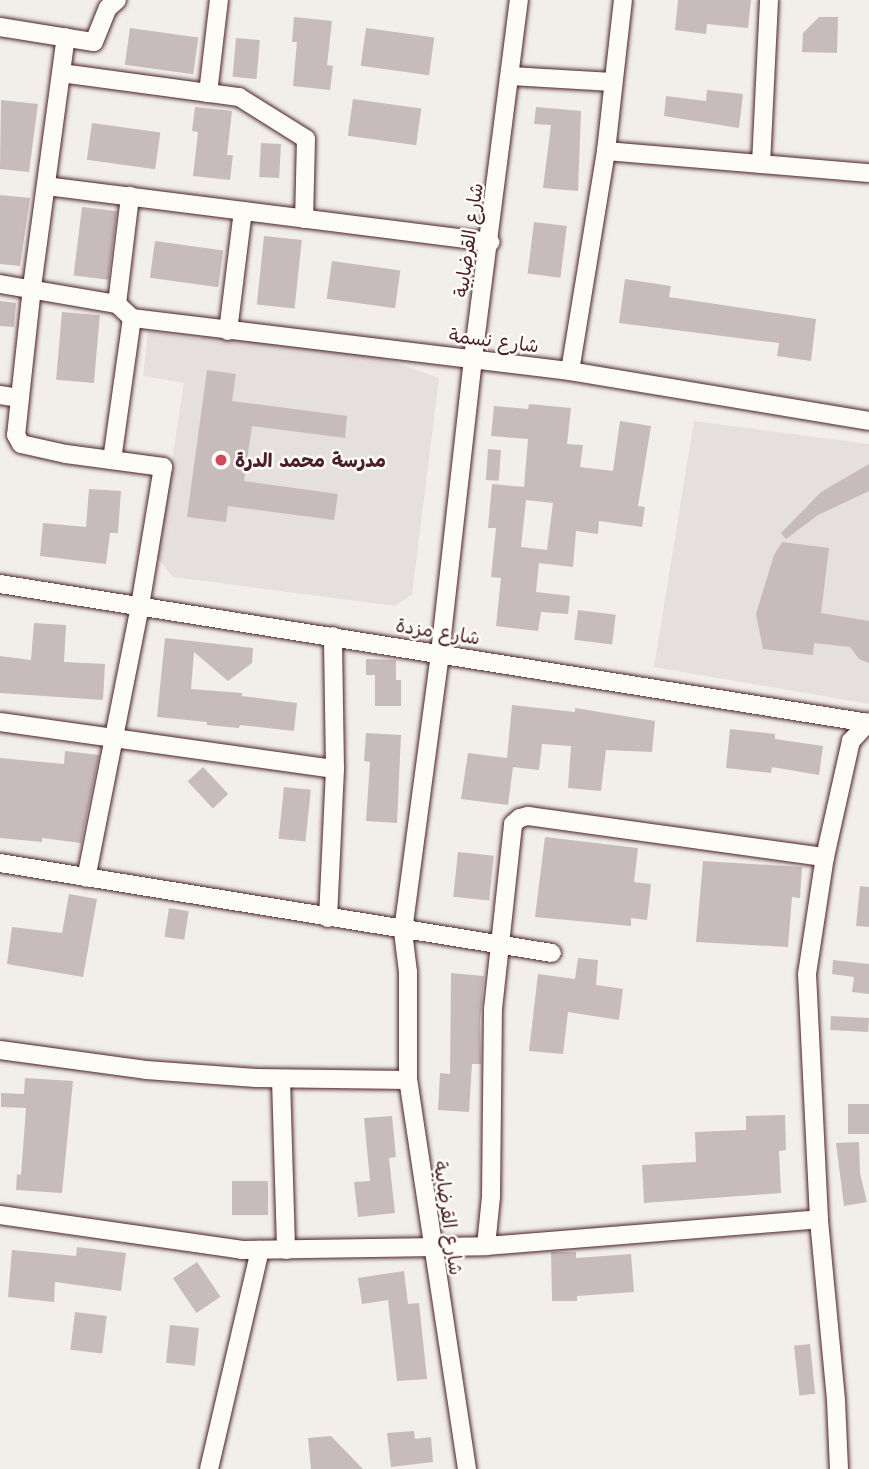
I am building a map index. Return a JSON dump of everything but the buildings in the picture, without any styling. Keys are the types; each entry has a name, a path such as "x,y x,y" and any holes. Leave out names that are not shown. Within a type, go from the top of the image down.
{"street":[{"path":"0,27 94,42 108,8 117,0"},
{"path":"208,93 219,0"},
{"name":"شارع القرضابية","path":"467,1469 408,1080 408,972 403,931 440,653 473,358 519,0"},
{"path":"570,371 606,151 623,0"},
{"path":"761,164 769,0"},
{"path":"66,37 32,288 16,435 21,444 163,467 140,606 86,878"},
{"path":"61,73 239,97 306,139 304,219"},
{"path":"511,76 612,82"},
{"path":"606,151 869,173"},
{"path":"46,186 490,242"},
{"path":"117,304 130,196"},
{"path":"228,331 243,211"},
{"path":"0,284 117,304 132,318 112,460"},
{"name":"شارع نسمة","path":"132,318 570,371 869,421"},
{"path":"0,395 20,398"},
{"name":"شارع مزدة","path":"0,584 869,722"},
{"path":"328,918 335,769 332,636"},
{"path":"0,722 335,769"},
{"path":"839,1469 836,1400 819,1219 807,974 825,856 851,741 869,722"},
{"path":"486,1246 491,1197 493,1009 513,824 520,818 825,856"},
{"path":"0,863 403,931 552,953"},
{"path":"0,1050 146,1070 281,1079 408,1080"},
{"path":"281,1079 285,1250"},
{"path":"0,1215 260,1250 486,1246 819,1219"},
{"path":"209,1469 260,1250"}],"shaded area":[{"path":"148,331 199,339 207,332 373,355 439,378 412,594 395,606 173,577 157,557 184,383 143,376"},
{"path":"694,421 869,444 869,704 654,667"}],"place":[{"name":"مدرسة محمد الدرة","path":"221,460"}]}
